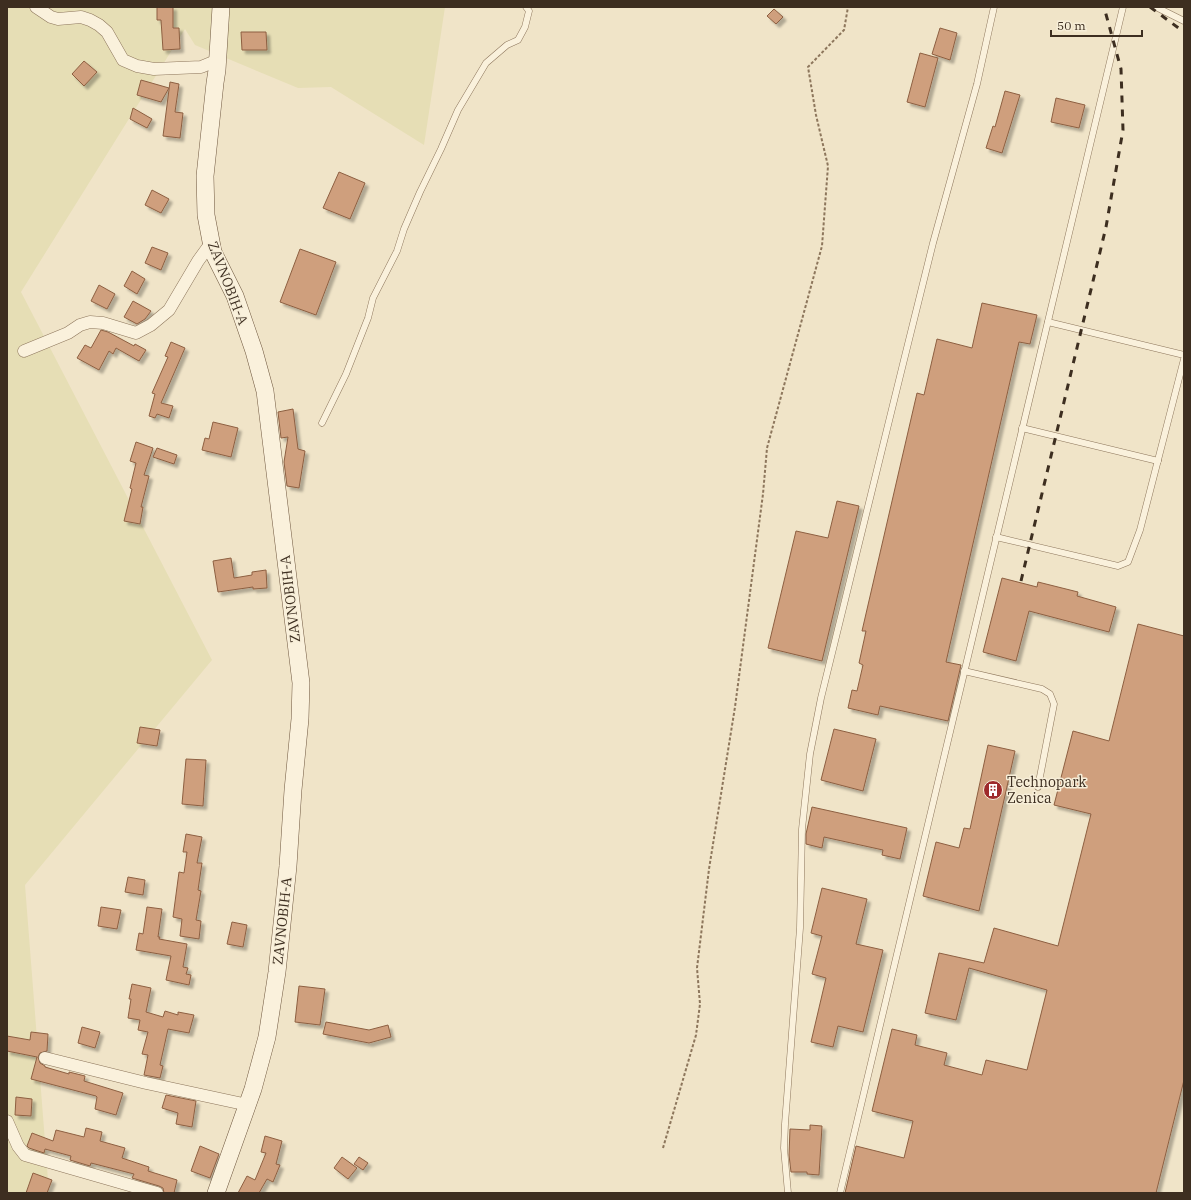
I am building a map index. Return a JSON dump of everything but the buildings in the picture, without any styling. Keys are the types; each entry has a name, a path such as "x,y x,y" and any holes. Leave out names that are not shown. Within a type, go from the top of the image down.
{"main road":[{"name":"ZAVNOBIH-A","path":"216,1193 248,1105 267,1037 277,972 288,866 293,790 300,719 301,683 264,391 254,351 235,296 213,252 206,215 205,176 218,60 221,7"}],"street":[{"path":"36,7 51,17 58,19 81,17 99,24 110,36 123,60 137,66 154,69 201,67 218,60"},
{"path":"24,352 68,334 80,325 90,322 103,323 136,333 151,325 169,310 198,261 211,243"},
{"path":"45,1058 146,1083 248,1105"},
{"path":"7,1121 18,1146 25,1154 157,1193"}],"lane":[{"path":"322,423 346,374 368,318 373,298 398,251 404,229 458,110 486,63 507,46 518,40 525,27 529,11 526,7"},
{"path":"788,1193 784,1148 785,1124 800,928 802,829 810,754 821,698 848,586 933,243 977,84 994,7"},
{"path":"840,1193 1123,7"},
{"path":"1156,7 1184,21"},
{"path":"1048,322 1184,355"},
{"path":"996,537 1118,566 1128,562 1140,530 1184,358"},
{"path":"1022,428 1158,461"},
{"path":"964,671 1042,689 1050,694 1054,704 1038,787"}],"path":[{"path":"663,1148 696,1035 700,1004 698,968 709,869 737,691 763,494 767,448 822,246 828,166 816,115 808,67 844,30 848,7"}],"shaded area":[{"path":"7,7 445,7 424,145 331,87 298,88 195,45 185,29 21,292 212,660 25,885 49,1193 7,1193"}],"railway":[{"path":"1021,581 1106,227 1123,130 1121,69 1104,7"},
{"path":"1150,7 1184,32"}],"place":[{"name":"Technopark Zenica","path":"993,790"}]}
